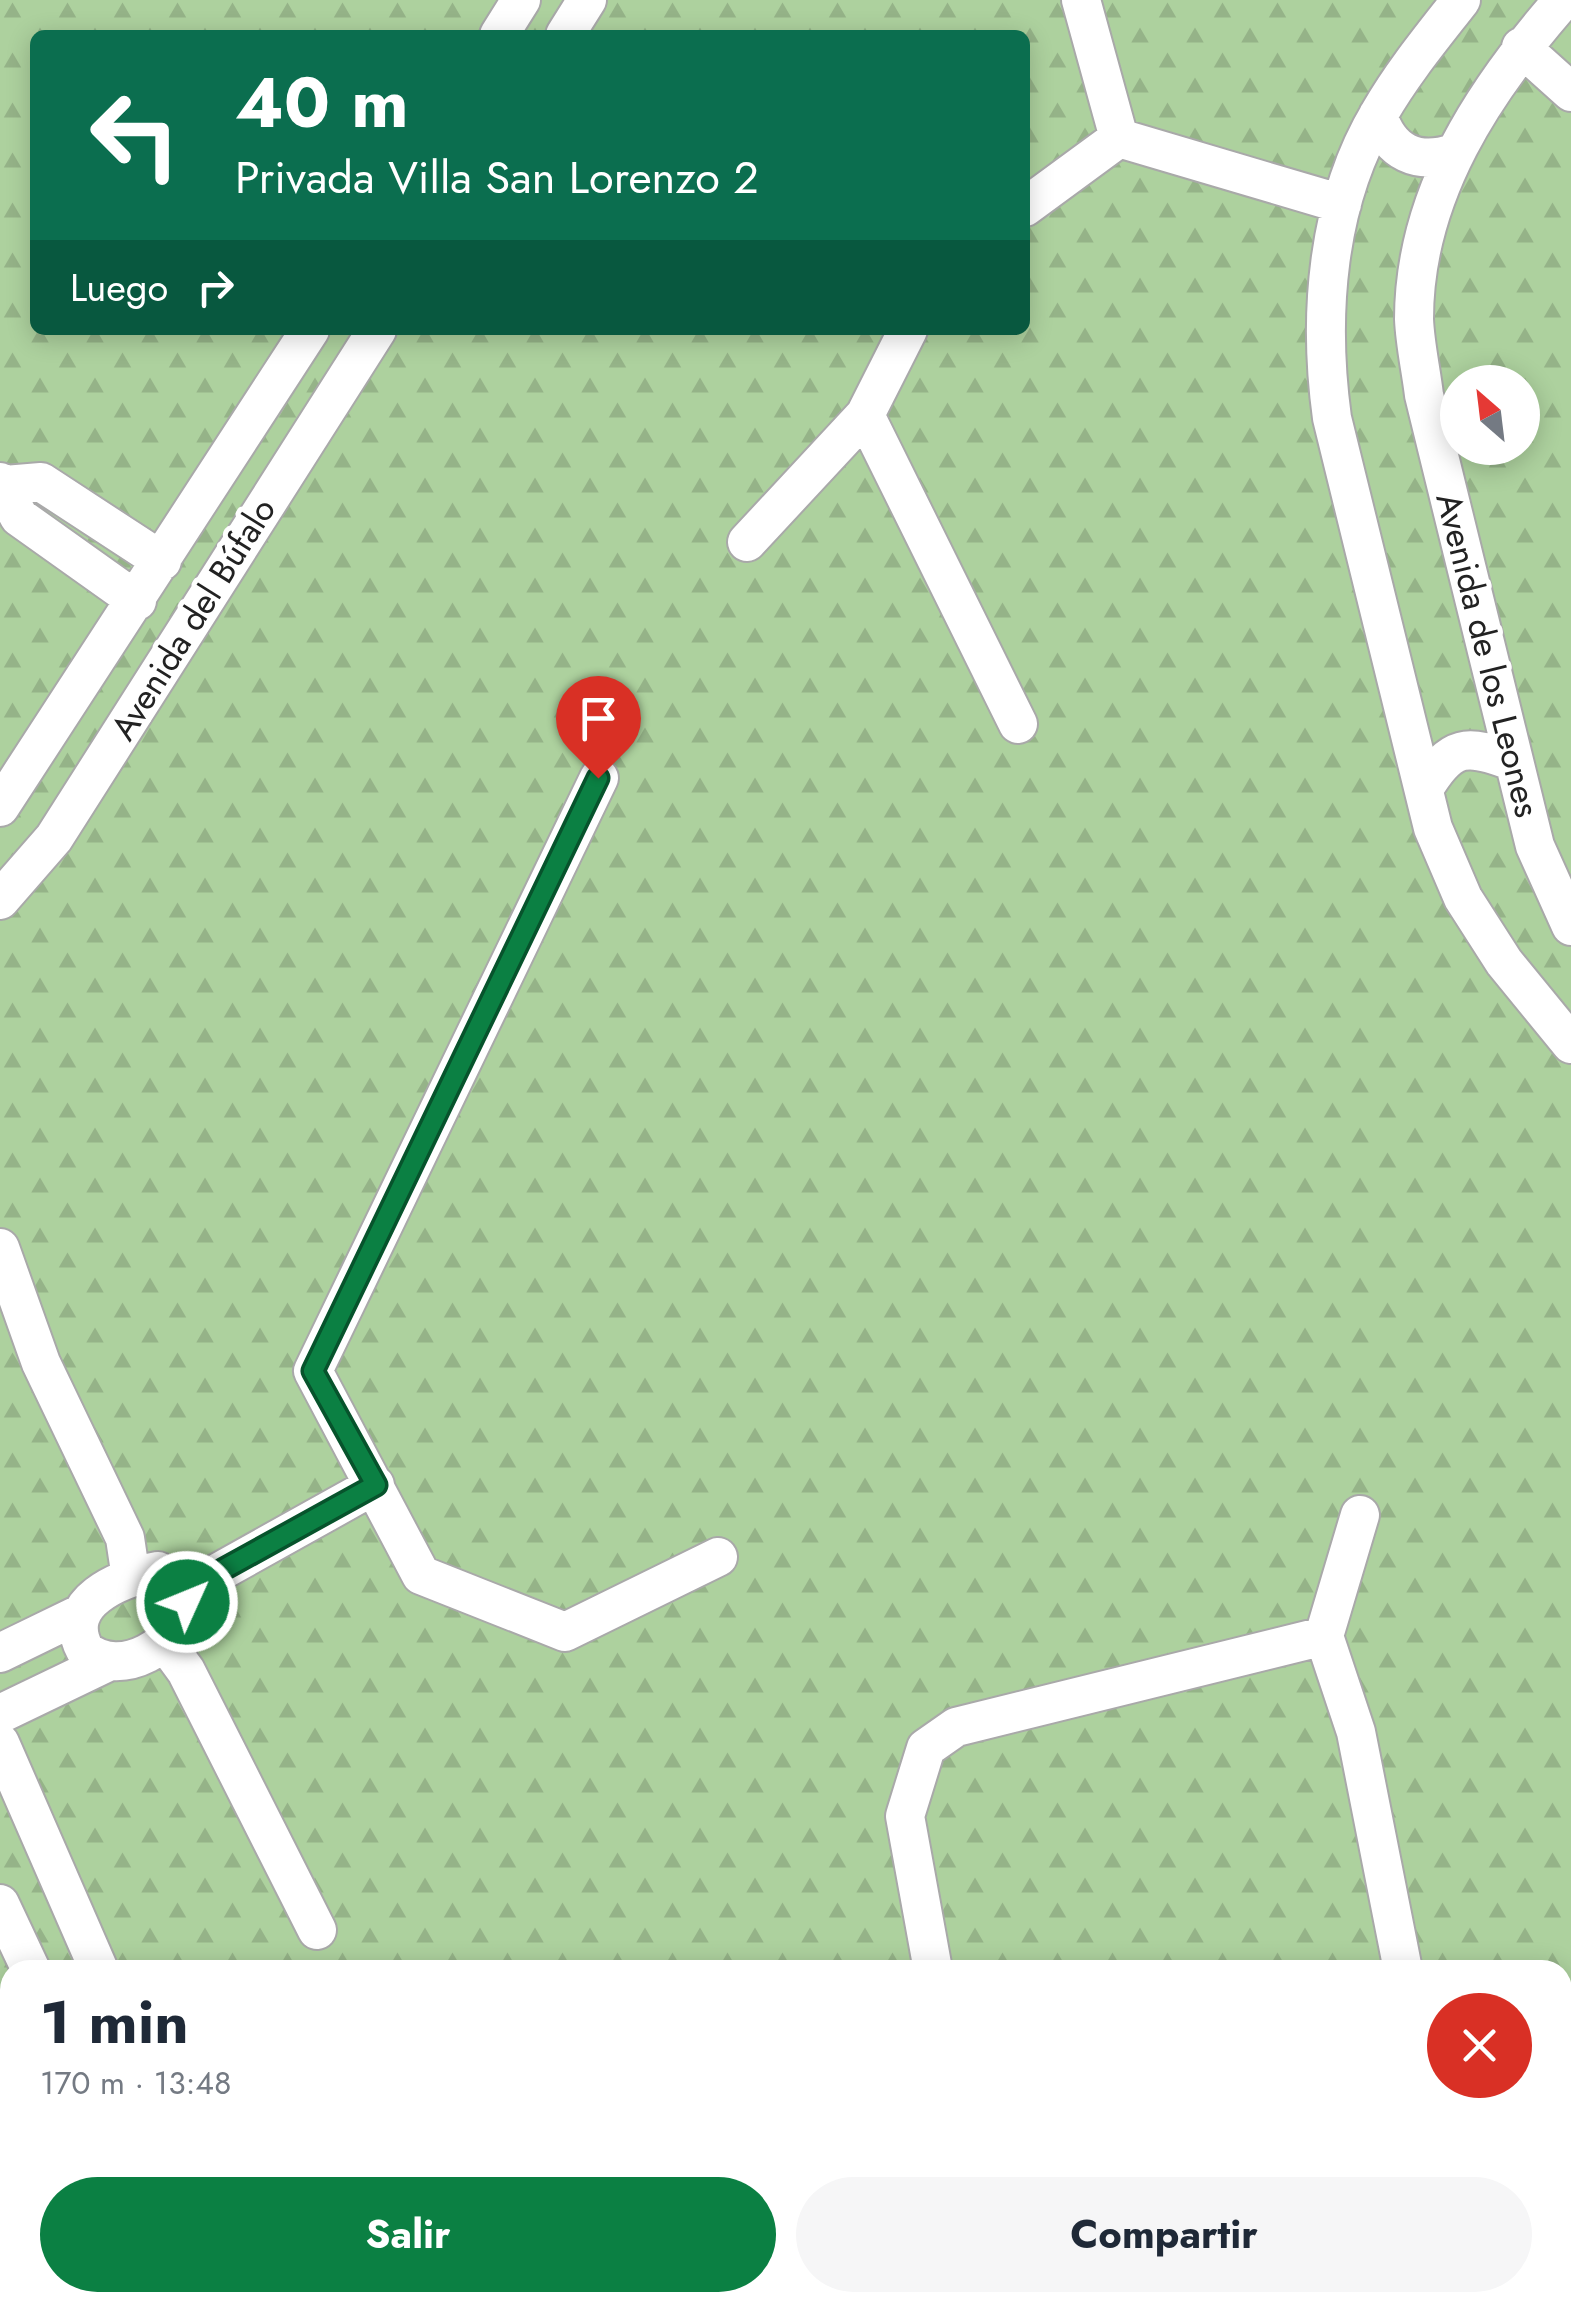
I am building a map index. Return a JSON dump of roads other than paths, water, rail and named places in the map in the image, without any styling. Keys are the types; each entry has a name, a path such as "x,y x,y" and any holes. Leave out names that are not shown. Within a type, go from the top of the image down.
{"street":[{"path":"501,30 521,0"},
{"path":"568,30 587,0"},
{"path":"1081,0 1119,138"},
{"path":"1461,0 1378,115 1342,204 1324,313 1332,418 1433,828 1462,898 1504,962 1571,1044"},
{"name":"Avenida de los Leones","path":"1563,0 1521,47 1454,152 1424,232 1414,323 1424,395 1534,846 1571,926"},
{"path":"1521,47 1571,92"},
{"path":"1378,115 1390,142 1415,158 1435,159 1454,152"},
{"path":"1119,138 1342,204"},
{"path":"1030,202 1119,138"},
{"name":"Avenida del Búfalo","path":"0,807 307,335"},
{"name":"Avenida del Búfalo","path":"0,900 54,838 374,335"},
{"path":"747,542 865,415 905,335"},
{"path":"865,415 1018,724"},
{"path":"137,601 19,518 2,484 41,482 162,561"},
{"path":"1424,789 1440,762 1460,749 1482,749 1514,762"},
{"path":"598,778 313,1371 421,1576 565,1632 718,1557"},
{"path":"0,1248 41,1363 125,1538 131,1578"},
{"path":"184,1591 376,1485"},
{"path":"1360,1514 1324,1636 1356,1732 1401,1960"},
{"path":"0,1653 80,1614 104,1591 131,1578 158,1571 176,1580 184,1591 186,1611 164,1641 136,1657 106,1663 0,1714"},
{"path":"80,1614 79,1639 85,1650 106,1663"},
{"path":"931,1960 905,1816 926,1748 956,1727 1324,1636"},
{"path":"164,1641 186,1671 318,1930"},
{"path":"0,1743 95,1960"},
{"path":"0,1904 26,1960"}]}
